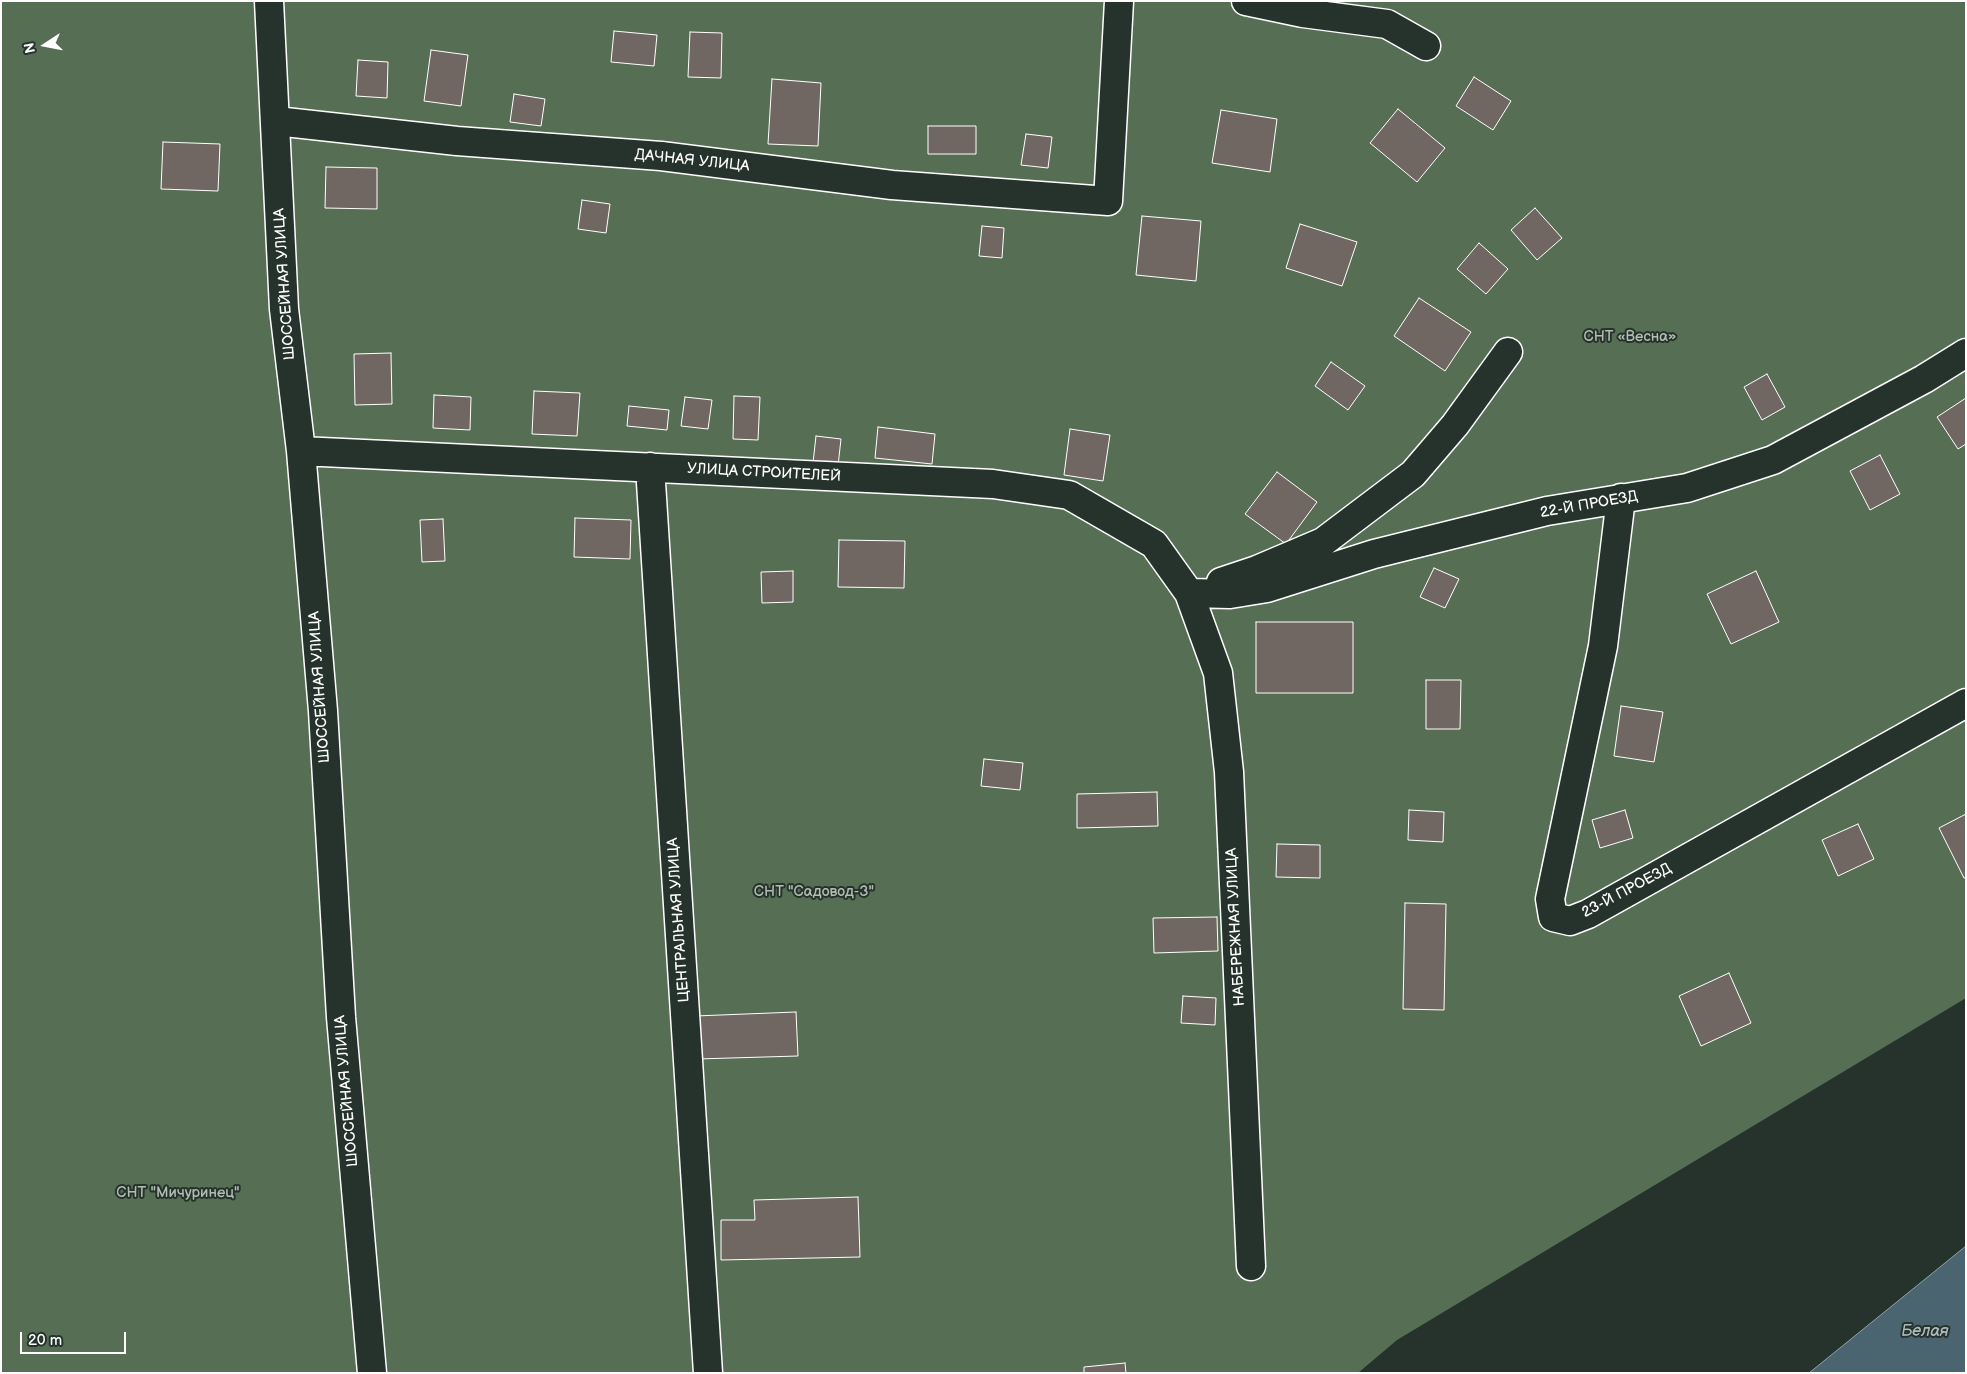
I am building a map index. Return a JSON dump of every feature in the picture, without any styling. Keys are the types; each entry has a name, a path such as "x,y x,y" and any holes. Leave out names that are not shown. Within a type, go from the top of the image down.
{"street":[{"name":"ШОССЕЙНАЯ УЛИЦА","path":"270,1 284,310 300,451 323,711 341,1017 372,1373"},
{"name":"ДАЧНАЯ УЛИЦА","path":"276,121 457,141 661,156 892,185 1108,201 1119,1"},
{"path":"1246,1 1302,13 1387,24 1426,46"},
{"path":"1189,593 1257,570 1323,542 1365,512 1413,474 1455,426 1508,352"},
{"name":"22-Й ПРОЕЗД","path":"1189,593 1230,594 1267,588 1374,554 1547,511 1687,488 1773,460 1924,379 1966,353"},
{"name":"УЛИЦА СТРОИТЕЛЕЙ","path":"300,451 993,484 1069,495 1154,544 1189,593"},
{"name":"ЦЕНТРАЛЬНАЯ УЛИЦА","path":"650,467 708,1373"},
{"name":"23-Й ПРОЕЗД","path":"1621,498 1603,646 1550,899 1553,917 1570,921 1588,914 1966,703"},
{"name":"НАБЕРЕЖНАЯ УЛИЦА","path":"1189,593 1218,672 1229,772 1251,1266"}],"green space":[{"path":"1,1 1966,1 1966,998 1397,1340 1358,1373 1,1373"}],"water":[{"name":"Белая","path":"1966,1246 1966,1373 1809,1373"}],"building":[{"path":"614,31 657,35 654,66 611,62"},
{"path":"690,32 722,33 721,78 688,77"},
{"path":"431,50 468,55 461,106 424,101"},
{"path":"358,60 388,62 387,98 356,96"},
{"path":"1474,77 1511,101 1493,130 1456,106"},
{"path":"772,79 821,83 818,146 768,144"},
{"path":"514,94 545,99 541,126 510,122"},
{"path":"1398,109 1445,148 1417,182 1370,143"},
{"path":"1221,110 1277,119 1270,172 1212,163"},
{"path":"928,126 976,126 976,154 928,154"},
{"path":"1026,134 1052,137 1048,168 1021,165"},
{"path":"163,142 220,144 218,191 161,189"},
{"path":"326,167 377,168 377,209 325,208"},
{"path":"582,200 610,204 606,233 578,229"},
{"path":"1535,208 1562,238 1537,260 1511,230"},
{"path":"1142,216 1201,221 1196,281 1136,275"},
{"path":"1300,224 1357,242 1342,286 1286,268"},
{"path":"982,226 1004,228 1002,258 979,256"},
{"path":"1479,243 1508,269 1486,294 1457,269"},
{"path":"1419,298 1471,332 1445,371 1394,336"},
{"path":"391,353 392,404 355,405 354,354"},
{"path":"1331,362 1365,386 1348,410 1315,386"},
{"path":"1767,374 1785,407 1762,420 1744,387"},
{"path":"534,391 580,393 577,436 532,434"},
{"path":"434,395 471,397 470,430 433,428"},
{"path":"734,396 760,397 758,440 733,439"},
{"path":"685,397 712,400 708,429 681,426"},
{"path":"1966,398 1966,444 1958,449 1937,417"},
{"path":"629,406 669,410 667,430 627,426"},
{"path":"878,427 935,434 932,464 875,458"},
{"path":"1070,429 1110,435 1103,481 1064,475"},
{"path":"816,436 841,439 838,466 813,463"},
{"path":"1880,455 1900,494 1870,510 1850,471"},
{"path":"1277,472 1317,502 1286,544 1245,514"},
{"path":"575,518 631,520 630,559 574,557"},
{"path":"443,519 445,561 422,562 420,520"},
{"path":"839,540 905,541 904,588 838,587"},
{"path":"1434,568 1459,579 1445,608 1420,597"},
{"path":"793,571 793,602 762,603 761,572"},
{"path":"1756,571 1779,622 1731,644 1707,594"},
{"path":"1256,622 1353,622 1353,693 1256,693"},
{"path":"1426,680 1461,680 1460,729 1426,729"},
{"path":"1621,706 1663,712 1654,762 1614,756"},
{"path":"984,759 1023,763 1020,790 981,786"},
{"path":"1157,792 1158,826 1077,828 1077,794"},
{"path":"1409,810 1444,812 1443,842 1408,840"},
{"path":"1625,810 1633,838 1600,848 1592,820"},
{"path":"1966,814 1966,878 1964,878 1939,828"},
{"path":"1858,824 1874,859 1838,876 1822,840"},
{"path":"1277,844 1320,845 1320,878 1276,877"},
{"path":"1405,903 1446,904 1444,1010 1403,1009"},
{"path":"1217,917 1218,951 1154,953 1153,918"},
{"path":"1729,973 1751,1023 1701,1046 1679,996"},
{"path":"1183,996 1216,998 1215,1025 1181,1023"},
{"path":"796,1012 798,1056 697,1059 695,1016"},
{"path":"858,1197 860,1257 721,1260 721,1220 755,1220 754,1200"},
{"path":"1125,1363 1126,1373 1084,1373 1084,1367"}],"park label":[{"name":"СНТ «Весна»","path":"1630,337"},
{"name":"СНТ \"Садовод-3\"","path":"814,892"},
{"name":"СНТ \"Мичуринец\"","path":"178,1193"}]}
